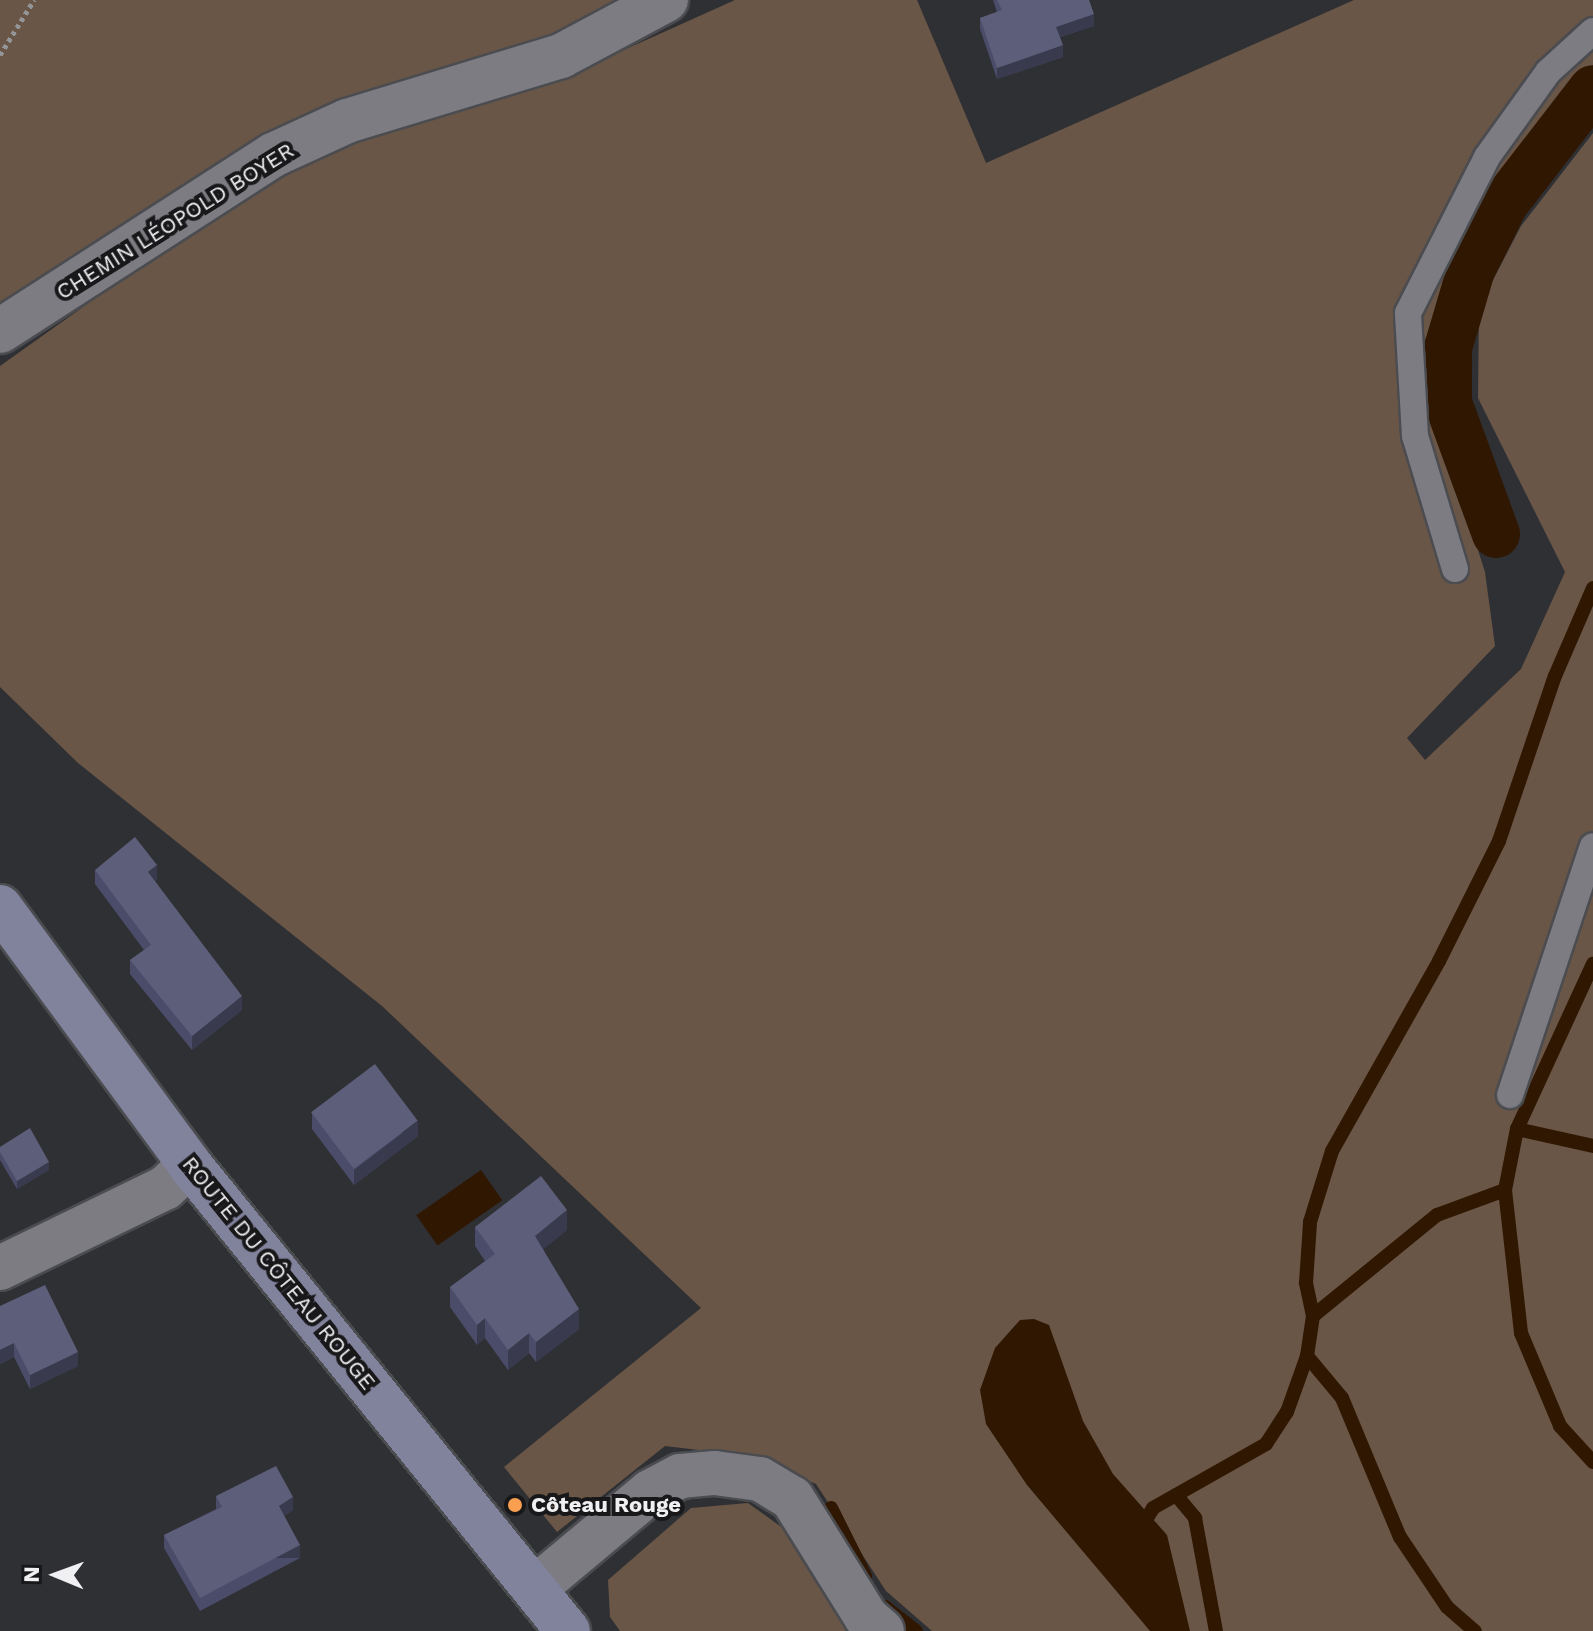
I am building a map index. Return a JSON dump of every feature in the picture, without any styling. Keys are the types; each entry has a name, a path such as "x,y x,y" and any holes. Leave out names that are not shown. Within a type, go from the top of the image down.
{"street":[{"name":"CHEMIN LÉOPOLD BOYER","path":"0,331 273,155 347,121 561,56 666,0"},
{"name":"ROUTE DU CÔTEAU ROUGE","path":"0,907 190,1165 568,1631"},
{"path":"0,1268 165,1188 190,1165"},
{"path":"535,1588 650,1492 680,1476 715,1473 760,1479 792,1498 866,1617 882,1631"}],"lane":[{"path":"1455,569 1415,436 1408,313 1487,157 1548,72 1593,31"},
{"path":"1510,1095 1593,846"}],"path":[{"path":"0,55 34,0"}],"shaded area":[{"path":"0,0 635,0 0,307"},
{"path":"735,0 917,0 986,163 1354,0 1593,0 1593,65 1494,188 1442,297 1427,390 1485,572 1495,646 1407,738 1425,760 1521,669 1565,572 1478,398 1479,307 1521,226 1593,133 1593,1631 932,1631 886,1591 816,1484 749,1456 665,1446 557,1532 504,1467 701,1308 382,1006 78,763 0,687 0,366 294,157 595,63"},
{"path":"481,1170 502,1200 438,1246 416,1215"},
{"path":"1034,1319 1049,1325 1083,1421 1113,1474 1167,1535 1190,1631 1150,1631 1027,1485 986,1424 980,1390 995,1348 1020,1320"},
{"path":"748,1503 805,1544 857,1631 620,1631 610,1617 608,1580 691,1508"}],"building":[{"path":"997,0 1089,0 1094,14 1056,27 1063,45 997,68 980,18 1002,10"},
{"path":"135,837 157,865 148,872 242,996 192,1036 130,960 151,945 95,870"},
{"path":"375,1064 418,1121 354,1169 311,1112"},
{"path":"30,1128 49,1162 17,1181 0,1147"},
{"path":"541,1176 567,1210 535,1236 579,1309 536,1342 529,1333 508,1350 485,1318 477,1325 450,1287 495,1254 475,1227"},
{"path":"45,1285 78,1352 30,1375 14,1343 0,1350 0,1306"},
{"path":"276,1466 293,1497 279,1506 300,1545 200,1598 164,1535 222,1507 216,1496"}],"waterway":[{"path":"1496,534 1448,403 1448,348 1471,270 1504,204 1593,89"},
{"path":"1313,1316 1306,1283 1310,1222 1332,1151 1439,961 1499,841 1555,676 1593,588"},
{"path":"1141,1528 1153,1508 1266,1444 1287,1412 1307,1356 1313,1316 1437,1215 1505,1190 1517,1129 1593,964"},
{"path":"1517,1129 1593,1146"},
{"path":"1505,1190 1521,1333 1560,1426 1593,1462"},
{"path":"1307,1356 1342,1398 1400,1537 1447,1607 1475,1631"},
{"path":"1176,1495 1195,1518 1216,1631"},
{"path":"831,1508 865,1576"},
{"path":"885,1607 916,1631"}],"place":[{"name":"Côteau Rouge","path":"515,1505"}]}
